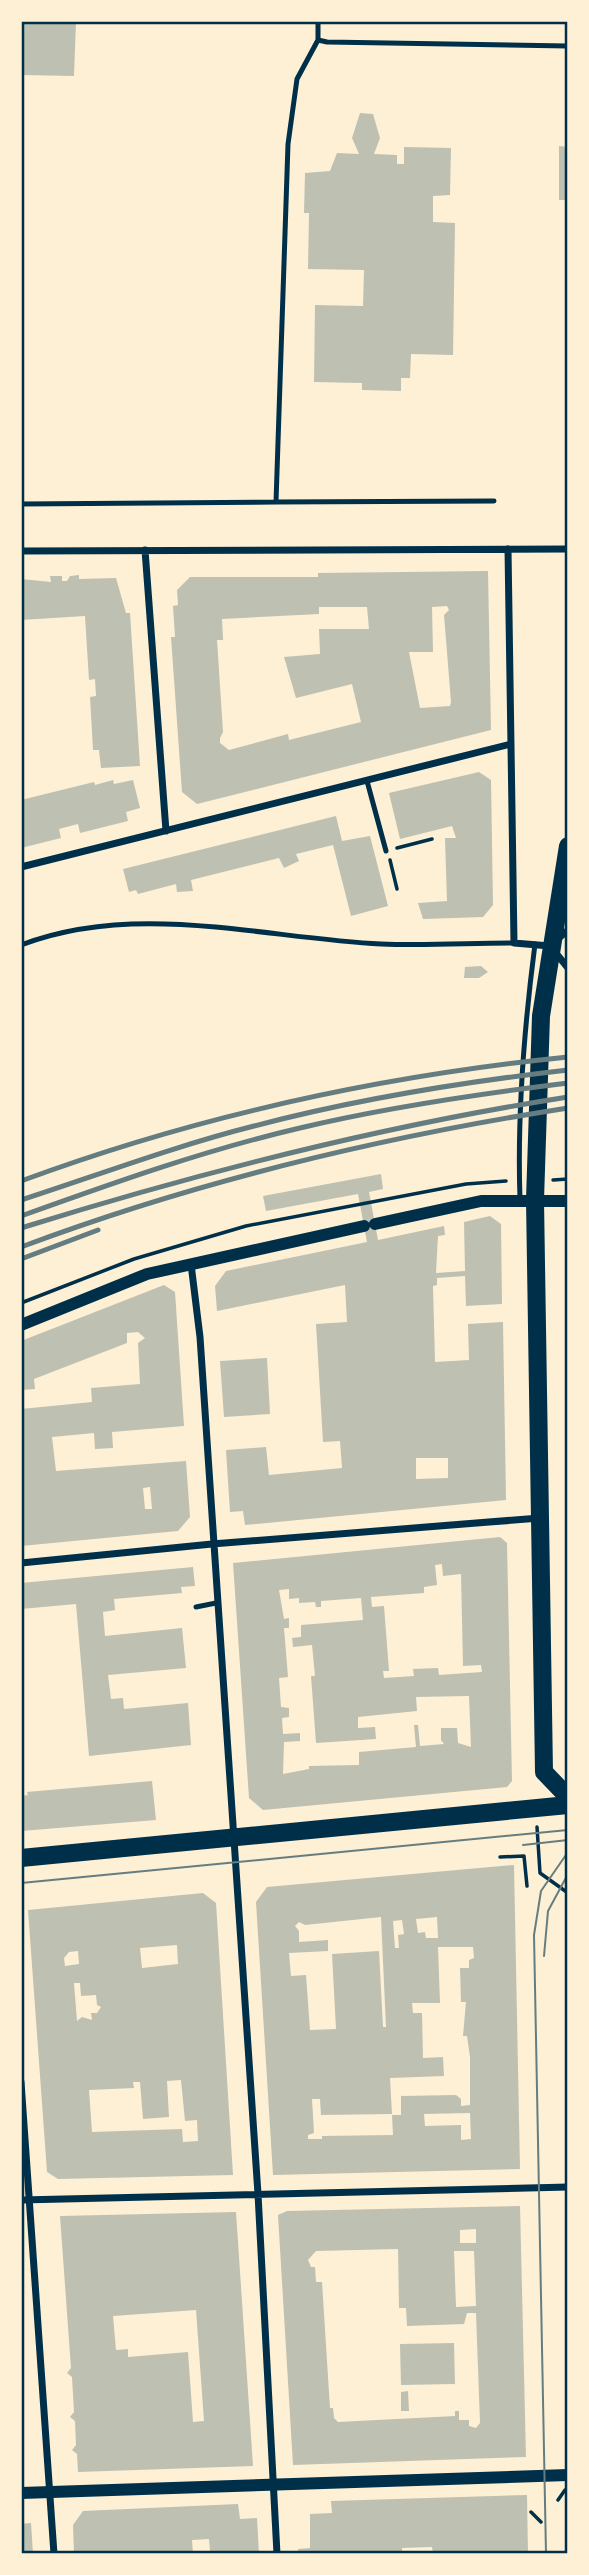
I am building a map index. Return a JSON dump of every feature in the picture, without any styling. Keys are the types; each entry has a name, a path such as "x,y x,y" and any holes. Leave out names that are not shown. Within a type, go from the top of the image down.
{"main road":[{"path":"568,846 542,945 541,1016 528,1199 540,1518 544,1772 568,1797"},
{"path":"24,1859 568,1805"}],"street":[{"path":"508,549 514,943 542,945 568,930"},
{"path":"21,551 568,549"},
{"path":"145,550 166,831"},
{"path":"21,867 511,744"},
{"path":"542,945 568,968"},
{"path":"21,1325 147,1274 191,1264 481,1201 568,1201"},
{"path":"191,1264 200,1337 234,1837 278,2554"},
{"path":"21,1563 212,1544 540,1518"},
{"path":"21,2082 25,2200 54,2554"},
{"path":"25,2200 568,2187"},
{"path":"21,2493 272,2484 567,2481"}],"lane":[{"path":"276,502 288,144 297,79 318,40 318,21"},
{"path":"318,40 568,47"},
{"path":"21,504 494,501"},
{"path":"367,781 386,851"},
{"path":"21,945 38,939 133,923 246,929 380,944 514,943"},
{"path":"196,1606 216,1602"}],"path":[{"path":"397,889 386,851 432,839"},
{"path":"536,1808 540,1873 568,1893"},
{"path":"500,1857 524,1856 527,1886"},
{"path":"558,2500 567,2481"},
{"path":"531,2512 541,2522"}],"building":[{"path":"21,21 76,21 74,76 21,75"},
{"path":"360,113 373,114 380,138 374,154 397,155 397,164 404,164 404,147 451,148 450,195 433,196 433,222 455,223 453,355 411,354 410,378 401,378 401,391 362,390 362,383 314,382 315,305 363,306 364,270 308,269 309,213 304,213 305,173 330,171 337,153 359,154 352,138"},
{"path":"559,146 568,147 568,200 559,200"},
{"path":"488,571 491,730 197,804 182,792 171,637 175,637 173,606 178,605 177,590 190,577 318,577 318,573","holes":["447,606 449,610 444,615 450,706 420,708 409,652 433,652 432,607","319,607 367,607 369,629 319,629 320,654 284,657 296,698 352,684 361,722 289,740 288,734 229,750 220,743 223,732 217,640 223,640 222,619 319,614"]},
{"path":"79,575 79,579 116,578 126,613 130,613 140,766 101,768 99,750 93,750 90,697 96,696 95,679 89,680 85,616 21,620 21,579 51,582 50,576 62,576 62,581 67,581 70,576"},
{"path":"479,772 491,780 493,905 483,917 423,919 418,903 447,901 445,838 456,838 452,826 400,839 389,793"},
{"path":"113,780 114,784 133,780 140,808 126,812 128,821 80,833 78,824 59,829 61,838 21,848 21,800"},
{"path":"336,816 342,841 370,836 388,906 351,916 333,845 296,854 299,861 284,868 279,858 191,880 193,891 177,892 176,884 138,894 136,890 129,892 123,869"},
{"path":"481,966 488,972 479,978 464,978 465,967"},
{"path":"381,1174 383,1189 369,1192 378,1240 444,1226 445,1235 438,1236 436,1273 465,1271 464,1222 490,1216 501,1224 502,1304 466,1306 465,1276 437,1278 437,1285 433,1286 435,1362 469,1360 468,1324 503,1322 506,1500 245,1525 243,1511 230,1512 226,1450 266,1447 269,1475 342,1468 340,1441 323,1442 316,1324 347,1322 345,1285 217,1311 215,1286 226,1271 367,1242 358,1194 266,1211 263,1196","holes":["416,1458 448,1458 448,1478 416,1479"]},
{"path":"164,1285 175,1292 184,1426 112,1432 113,1448 95,1449 94,1433 52,1437 56,1471 186,1461 190,1517 178,1531 21,1546 21,1409 92,1402 91,1388 140,1384 138,1343 145,1338 138,1332 127,1333 127,1343 34,1379 35,1389 21,1390 21,1341","holes":["150,1487 152,1509 145,1509 143,1488"]},
{"path":"267,1358 270,1414 224,1417 220,1361"},
{"path":"500,1537 507,1543 512,1781 507,1787 263,1810 249,1798 233,1563","holes":["442,1564 443,1576 461,1574 463,1666 481,1665 482,1672 439,1675 438,1668 413,1669 414,1676 384,1678 383,1671 389,1671 384,1606 372,1607 371,1597 424,1593 424,1587 437,1585 435,1565","289,1589 289,1599 299,1598 299,1603 315,1602 316,1607 321,1607 321,1601 361,1598 363,1620 301,1625 301,1637 292,1638 293,1647 312,1645 315,1676 311,1676 316,1743 376,1739 375,1727 358,1728 358,1717 417,1711 416,1697 469,1696 471,1747 458,1743 457,1728 441,1728 441,1740 444,1744 420,1746 418,1725 414,1725 416,1747 359,1752 359,1765 309,1766 309,1769 283,1774 284,1742 300,1741 300,1733 283,1734 282,1718 289,1717 289,1708 281,1707 279,1678 288,1677 284,1628 289,1628 289,1618 284,1619 279,1590"]},
{"path":"193,1567 195,1586 181,1587 182,1593 114,1599 115,1610 103,1612 105,1636 182,1628 186,1668 108,1675 111,1699 123,1698 124,1709 188,1703 191,1745 89,1756 76,1604 21,1609 21,1583"},
{"path":"152,1781 156,1820 21,1831 21,1796 28,1795 27,1792"},
{"path":"514,1865 520,2169 273,2175 256,1902 267,1887","holes":["381,1917 386,2027 383,2027 379,1951 332,1954 336,2029 310,2030 306,1975 291,1976 289,1953 328,1951 328,1940 299,1942 299,1931 295,1926 299,1922 305,1925","437,1917 438,1938 426,1938 425,1932 418,1933 416,1919","402,1920 404,1934 398,1935 399,1948 395,1948 393,1921","438,1947 473,1947 474,1958 469,1960 469,1968 460,1968 461,2002 466,2002 463,2036 467,2036 470,2057 470,2105 461,2106 461,2099 456,2095 401,2096 401,2115 392,2115 393,2135 322,2136 322,2139 308,2139 308,2135 314,2133 312,2099 320,2099 321,2115 392,2114 390,2078 444,2076 443,2057 423,2058 422,2013 413,2013 412,2003 440,2003","470,2113 471,2139 461,2140 461,2125 425,2126 424,2114"]},
{"path":"203,1893 216,1903 233,2175 58,2179 47,2172 28,1910","holes":["177,1945 178,1964 142,1968 140,1948","78,1951 79,1964 65,1966 64,1958 69,1952","74,1983 80,1983 81,1996 96,1995 97,2005 101,2007 97,2013 91,2013 92,2020 82,2017 77,2021","181,2080 185,2121 197,2120 198,2141 183,2142 182,2129 92,2132 89,2090 134,2088 133,2082 140,2082 143,2119 169,2117 167,2081"]},
{"path":"520,2206 526,2457 293,2465 278,2215 287,2211","holes":["476,2229 476,2243 460,2243 460,2230","398,2249 399,2308 406,2308 407,2326 464,2324 467,2313 476,2313 480,2423 476,2428 469,2426 469,2420 459,2420 459,2411 455,2411 455,2416 338,2422 334,2418 333,2408 330,2408 322,2282 316,2282 315,2267 311,2267 308,2260 316,2251","454,2251 474,2251 476,2306 456,2307"]},
{"path":"236,2212 253,2466 78,2472 77,2454 72,2450 76,2445 75,2421 70,2417 74,2412 72,2377 67,2373 71,2368 60,2216","holes":["196,2310 204,2421 193,2422 188,2352 128,2357 128,2349 116,2350 113,2316"]},
{"path":"454,2343 455,2384 401,2385 400,2344"},
{"path":"408,2391 409,2411 401,2411 401,2392"},
{"path":"527,2495 528,2554 433,2554 432,2547 402,2548 402,2554 299,2554 298,2549 310,2548 310,2514 332,2513 331,2501"},
{"path":"238,2504 240,2519 257,2518 259,2554 206,2554 206,2551 210,2551 209,2539 192,2540 193,2554 74,2554 73,2525 83,2511"},
{"path":"31,2523 33,2554 21,2554 21,2524"}],"tram line":[{"path":"21,1883 568,1830"},
{"path":"523,1845 568,1840"},
{"path":"546,2554 534,1935 541,1891 568,1852"},
{"path":"544,1956 548,1911 568,1874"}],"railway":[{"path":"21,1181 154,1137 290,1102 428,1075 568,1057"},
{"path":"21,1200 195,1142 293,1116 410,1092 568,1070"},
{"path":"21,1216 194,1157 300,1128 433,1102 568,1083"},
{"path":"21,1228 292,1152 429,1122 568,1097"},
{"path":"21,1247 155,1202 291,1164 429,1133 568,1108"},
{"path":"21,1259 98,1230"}]}
